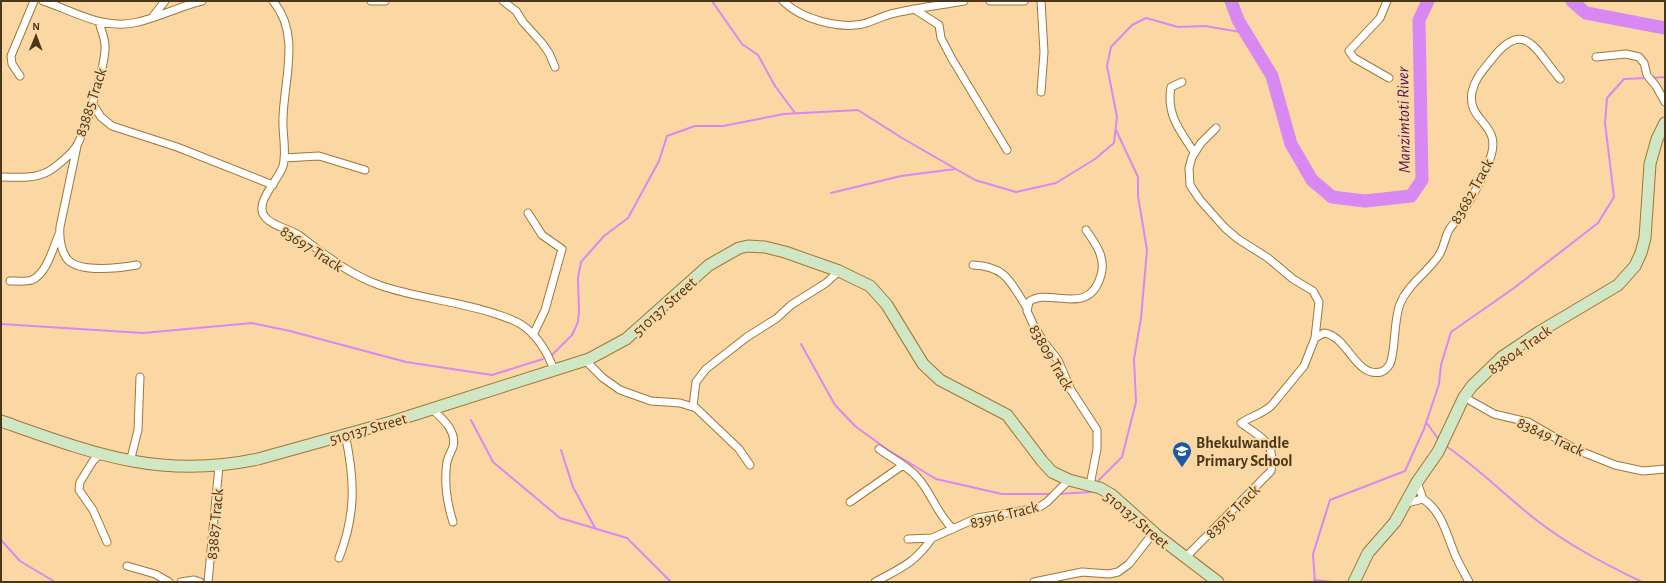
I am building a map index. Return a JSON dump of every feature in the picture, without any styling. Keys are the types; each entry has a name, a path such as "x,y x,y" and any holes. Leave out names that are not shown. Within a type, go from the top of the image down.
{"street":[{"path":"20,76 12,64 11,56 34,1"},
{"path":"43,1 61,4 99,22 125,24 140,22 202,1"},
{"path":"152,17 165,1"},
{"name":"83697 Track","path":"272,1 283,18 289,48 289,72 283,110 284,158 281,171 262,205 262,211 266,218 292,230 351,273 391,289 480,309 507,318 526,327 548,356 554,370"},
{"path":"371,1 385,1"},
{"path":"503,1 516,11 523,22 542,43 549,53 555,67"},
{"path":"783,1 797,12 820,20 844,25 863,24 893,13 964,1"},
{"path":"990,1 1024,1"},
{"path":"1041,1 1044,52 1041,92"},
{"path":"1387,1 1380,18 1349,51 1354,58 1389,78"},
{"path":"914,9 939,26 941,38 952,59 1007,150"},
{"name":"83885 Track","path":"2,177 30,176 45,173 77,146 92,103 104,59 106,46 99,22"},
{"name":"83682 Track","path":"1314,338 1324,333 1332,335 1359,364 1368,371 1384,371 1390,364 1394,328 1401,302 1408,290 1438,257 1449,231 1474,194 1494,151 1493,137 1474,110 1472,95 1476,79 1506,43 1520,38 1525,40 1537,50 1560,79"},
{"path":"1596,57 1626,54 1639,57 1644,63 1648,75 1665,102"},
{"path":"1182,82 1172,87 1172,114 1177,127 1194,152"},
{"path":"92,103 101,118 112,126 177,147 273,185"},
{"name":"83804 Track","path":"1354,582 1368,553 1395,522 1407,503 1417,482 1438,452 1464,396 1472,386 1502,357 1539,332 1618,285 1635,266 1641,253 1644,238 1650,164 1657,139 1665,123"},
{"path":"1216,128 1194,152 1190,162 1190,185 1200,200 1225,228 1238,239 1268,258 1293,279 1313,291 1317,297 1319,308 1314,338"},
{"path":"10,281 28,281 37,276 51,254 60,233 77,146"},
{"path":"284,158 319,156 365,170"},
{"path":"528,213 542,235 558,244 562,249 545,310 533,335"},
{"name":"83809 Track","path":"1086,230 1098,248 1102,258 1103,267 1100,280 1093,290 1080,298 1072,300 1036,298 1029,302 1027,308 1037,333 1058,360 1068,385 1096,427 1099,441 1090,485"},
{"path":"60,233 64,254 70,261 76,264 100,268 121,268 137,265"},
{"name":"510137 Street","path":"1,421 100,454 130,462 171,467 219,466 272,456 432,409 585,360 626,339 709,265 739,248 755,246 774,249 839,271 870,286 887,305 924,364 937,378 1011,418 1048,468 1069,480 1090,485 1112,495 1185,558 1218,582"},
{"path":"973,265 987,265 1000,271 1007,278 1027,308"},
{"path":"693,406 696,382 706,369 747,336 777,318 791,305 826,284 839,271"},
{"name":"83915 Track","path":"1185,558 1271,471 1271,451 1268,444 1264,439 1241,423 1266,410 1272,405 1304,366 1314,338"},
{"path":"585,360 603,378 620,390 651,401 680,403 693,406 726,435 739,449 750,465"},
{"path":"130,462 138,430 140,377"},
{"name":"83849 Track","path":"1464,396 1494,414 1528,422 1574,449 1615,465 1642,471 1665,469"},
{"path":"432,409 443,419 453,436 453,447 447,460 446,482 453,522"},
{"path":"339,558 351,519 353,498 351,466 345,434"},
{"path":"879,449 918,477 939,513 953,528"},
{"path":"100,454 93,461 80,482 79,490 93,510 107,542"},
{"path":"850,502 903,465"},
{"name":"83887 Track","path":"208,582 219,466"},
{"name":"83916 Track","path":"908,539 932,538 953,528 987,516 1038,508 1047,502 1069,480"},
{"path":"1417,482 1423,499 1430,504 1441,520 1456,559 1469,582"},
{"path":"1407,503 1423,499"},
{"path":"1034,582 1082,572 1109,574 1118,572 1126,567 1154,532"},
{"path":"875,582 912,562 922,552 932,538"},
{"path":"128,566 155,574 169,582"},
{"path":"181,582 194,580 200,582"}],"waterway":[{"path":"712,1 742,44 758,55 775,86 795,113"},
{"name":"Manzimtoti River","path":"1231,1 1238,20 1272,76 1291,144 1312,180 1332,197 1365,201 1411,196 1422,180 1419,20 1428,1"},
{"name":"Manzimtoti River","path":"1572,1 1586,13 1665,28"},
{"path":"552,355 572,335 578,322 578,278 581,262 604,236 628,218 659,161 667,136 695,126 723,126 784,114 858,110 902,138 975,180 1016,192 1056,183 1095,159 1114,143 1117,117 1107,66 1111,47 1132,25 1146,18 1178,27 1205,26 1246,33"},
{"path":"1651,78 1665,77"},
{"path":"1315,582 1313,554 1330,500 1405,471 1424,429 1439,384 1441,365 1451,332 1514,288 1598,223 1614,197 1605,123 1607,98 1624,79 1647,78"},
{"path":"1099,480 1122,457 1136,402 1134,359 1141,318 1147,250 1138,196 1138,177 1116,130"},
{"path":"831,193 901,176 955,169"},
{"path":"1,324 143,333 252,323 290,331 406,362 492,375 543,359"},
{"path":"801,344 835,405 855,426 888,450 936,479 1002,494 1051,494"},
{"path":"471,420 493,462 560,518 627,538 671,582"},
{"path":"1426,422 1439,440"},
{"path":"1446,446 1469,463 1535,519 1560,537 1587,554 1642,582"},
{"path":"561,450 573,487 595,528"},
{"path":"1057,494 1091,492"},
{"path":"1,540 20,561 55,582"},
{"path":"1314,580 1333,582"}],"place":[{"name":"Bhekulwandle Primary School","path":"1182,468"}]}
